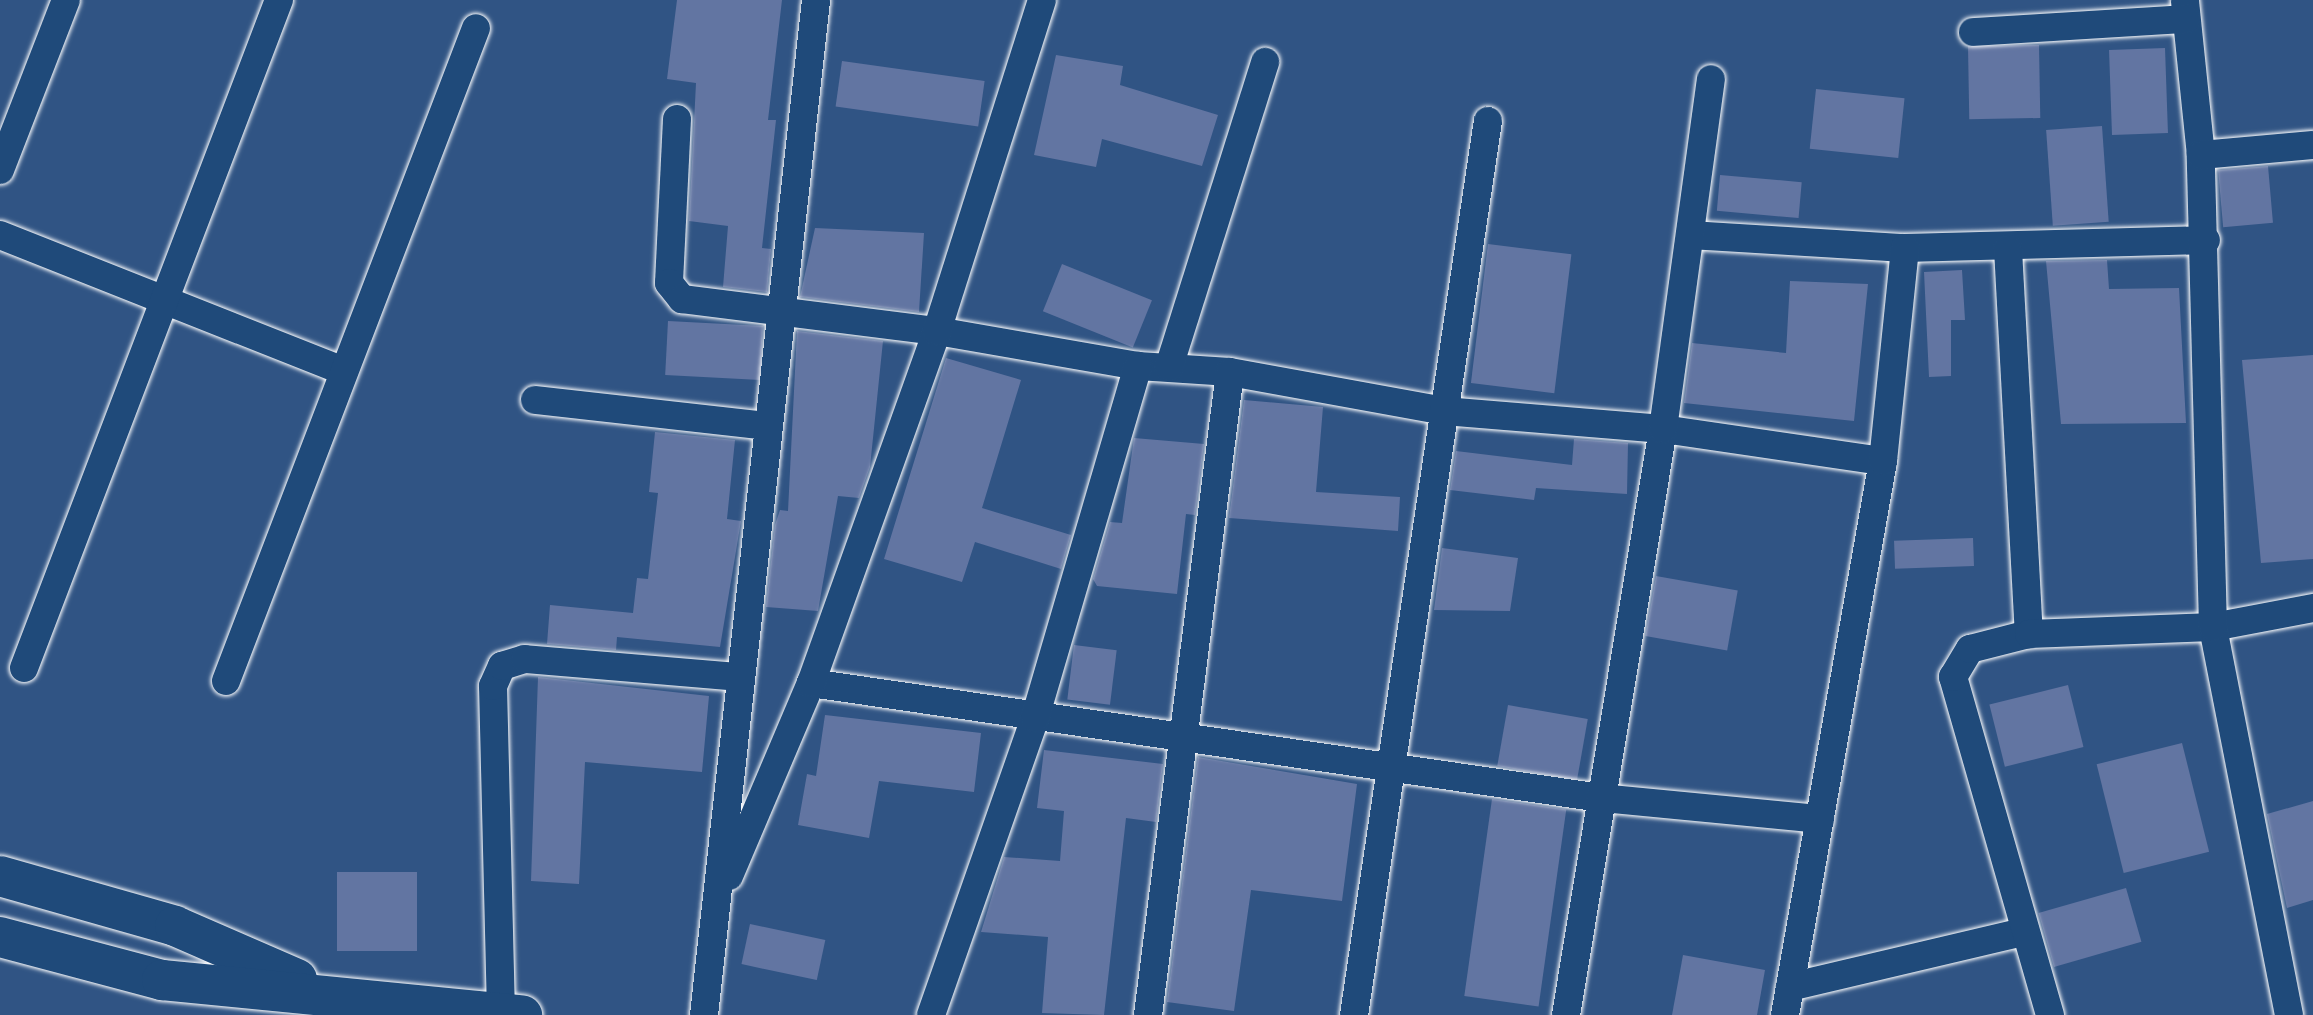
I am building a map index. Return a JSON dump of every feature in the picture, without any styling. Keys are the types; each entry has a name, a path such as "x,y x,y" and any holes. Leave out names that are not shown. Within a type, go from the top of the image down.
{"street":[{"path":"0,170 66,0"},
{"path":"24,668 279,0"},
{"path":"704,1015 719,898 738,677 816,0"},
{"path":"719,898 811,683 937,331 1042,0"},
{"path":"1973,32 2185,10 2201,155 2206,240 2213,627 2289,1015"},
{"path":"226,681 476,28"},
{"path":"1169,367 1265,62"},
{"path":"1566,1015 1663,429 1711,79"},
{"path":"677,119 673,293 779,316 937,331 1138,366 1230,372 1444,411 1663,429 1883,461"},
{"path":"1354,1015 1387,767 1488,121"},
{"path":"2201,155 2313,145"},
{"path":"0,235 343,371"},
{"path":"1690,235 1905,248 2008,249 2206,240"},
{"path":"1785,1015 1883,461 1905,248"},
{"path":"2008,249 2029,634"},
{"path":"931,1015 1035,718 1138,366"},
{"path":"1148,1015 1187,740 1230,372"},
{"path":"535,400 766,426"},
{"path":"2050,1015 2023,932 1953,677 1970,649 2029,634 2213,627 2313,608"},
{"path":"0,937 162,980 322,990 512,1014 493,686 502,666 525,659 738,677"},
{"path":"811,683 1601,798 1820,819"},
{"path":"0,876 175,926 252,985"},
{"path":"1790,987 2023,932"}],"building":[{"path":"677,0 782,0 768,120 776,120 762,248 771,249 767,292 723,287 728,226 689,221 696,83 667,79"},
{"path":"2039,45 2040,118 1969,119 1968,46"},
{"path":"2165,48 2168,133 2112,135 2109,50"},
{"path":"1056,55 1123,66 1120,85 1218,115 1202,166 1102,139 1096,167 1034,155"},
{"path":"842,61 985,81 978,127 836,107"},
{"path":"1816,89 1905,98 1898,158 1810,149"},
{"path":"2102,126 2109,222 2053,226 2046,130"},
{"path":"2268,166 2273,223 2223,227 2218,170"},
{"path":"1720,175 1802,182 1799,218 1717,211"},
{"path":"815,228 924,233 919,312 800,297"},
{"path":"1488,244 1571,254 1554,393 1471,383"},
{"path":"2107,260 2109,289 2179,288 2186,423 2061,424 2046,261"},
{"path":"1062,264 1152,300 1133,348 1043,311"},
{"path":"1962,270 1965,320 1951,320 1951,376 1929,377 1924,272"},
{"path":"1790,281 1868,284 1854,421 1684,403 1692,343 1786,353"},
{"path":"668,321 763,326 760,380 665,375"},
{"path":"797,331 883,341 870,467 859,498 838,496 818,611 766,607 775,525 780,510 788,511"},
{"path":"2313,355 2313,559 2261,563 2242,360"},
{"path":"946,358 1021,380 982,508 1071,535 1061,569 975,542 962,582 884,559"},
{"path":"1244,400 1323,407 1316,492 1400,497 1398,531 1229,518"},
{"path":"655,432 735,440 727,519 741,521 720,647 617,637 616,650 547,644 550,605 633,613 637,578 648,579 658,493 649,492"},
{"path":"1134,438 1204,444 1195,515 1186,514 1177,594 1097,586 1093,579 1110,522 1122,523"},
{"path":"1574,439 1628,443 1627,494 1536,488 1534,500 1450,490 1456,451 1572,465"},
{"path":"1973,538 1974,566 1895,569 1894,541"},
{"path":"1442,548 1518,558 1510,611 1434,610"},
{"path":"1656,576 1738,590 1727,650 1645,636"},
{"path":"1074,645 1117,650 1110,705 1067,700"},
{"path":"538,677 709,696 702,772 585,762 579,884 531,881"},
{"path":"2068,685 2083,747 2005,767 1989,705"},
{"path":"1508,705 1588,719 1577,780 1497,766"},
{"path":"825,715 981,733 974,792 879,781 869,838 798,825 807,774 816,776"},
{"path":"2182,743 2209,852 2124,873 2097,764"},
{"path":"1044,750 1163,764 1156,822 1126,818 1104,1015 1042,1013 1048,937 981,932 1004,857 1060,861 1064,811 1037,808"},
{"path":"1198,757 1357,784 1342,901 1251,890 1234,1011 1167,1002"},
{"path":"1492,799 1566,809 1539,1007 1464,996"},
{"path":"2313,801 2313,900 2287,908 2267,814"},
{"path":"337,872 417,872 417,951 337,951"},
{"path":"2126,888 2141,942 2054,967 2039,913"},
{"path":"750,924 825,940 817,980 741,964"},
{"path":"1683,955 1765,970 1757,1015 1672,1015"}]}
